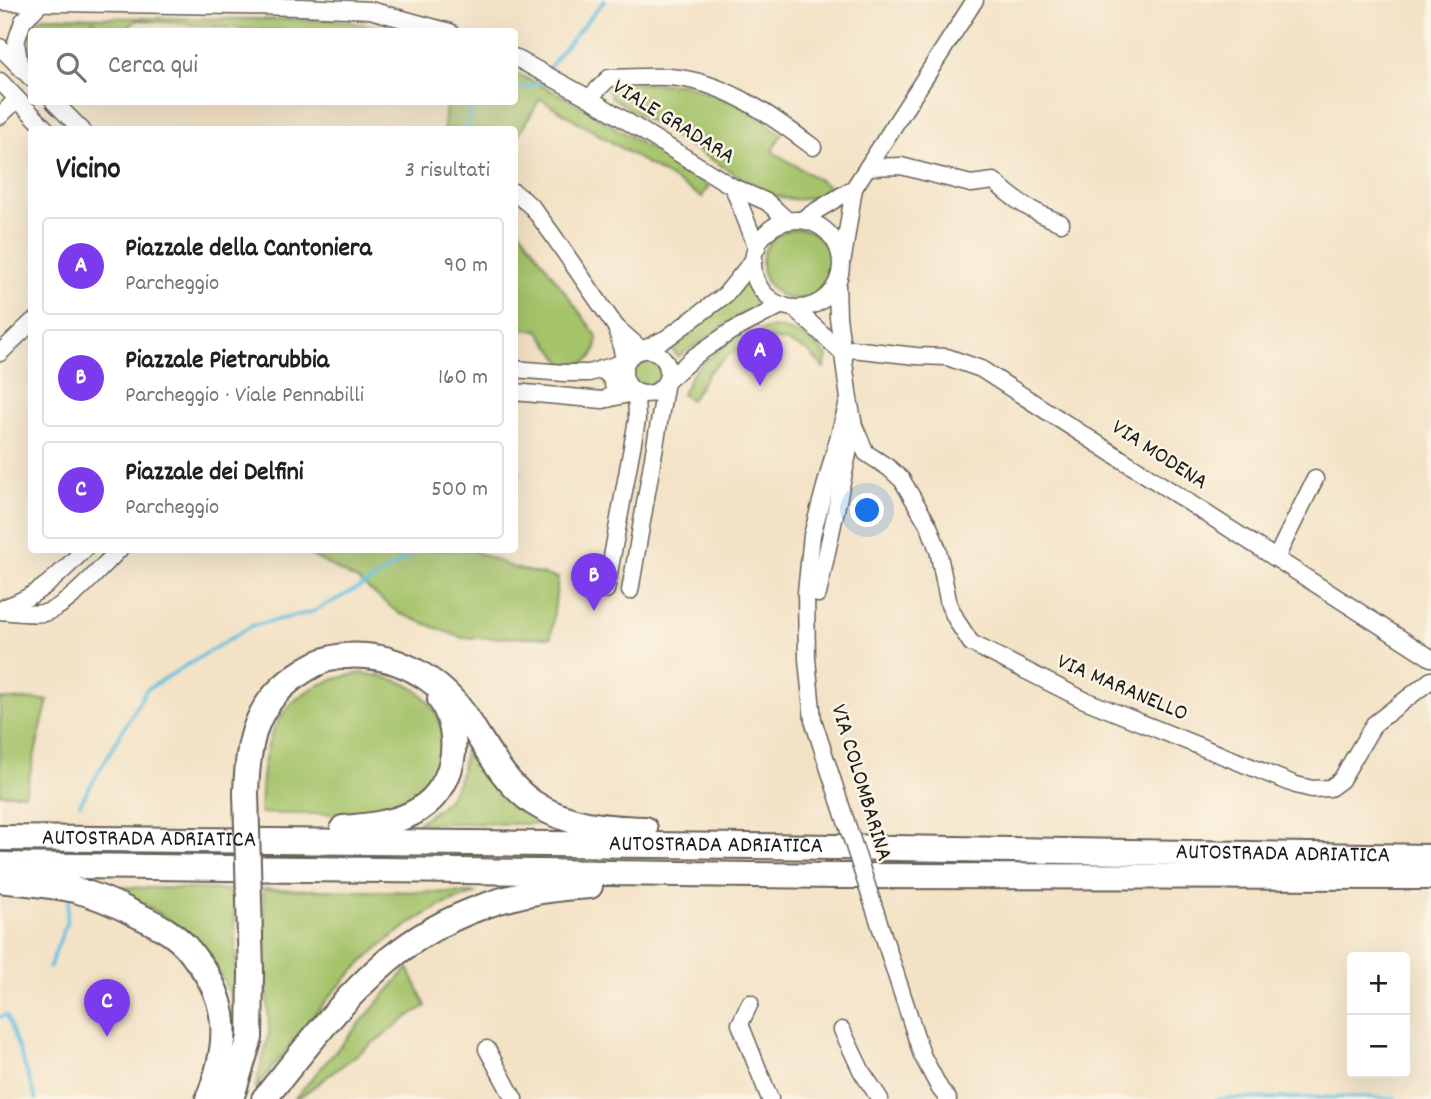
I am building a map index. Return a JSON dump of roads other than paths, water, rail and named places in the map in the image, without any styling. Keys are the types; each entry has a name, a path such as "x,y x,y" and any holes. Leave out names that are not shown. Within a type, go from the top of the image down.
{"highway":[{"path":"225,1098 250,1038 246,793 250,746 257,722 272,697 290,679 312,665 335,657 356,655 377,657 404,665 451,699 468,720 490,756 517,789 551,813 570,820 593,826 836,847"},
{"path":"93,839 359,827 413,813 428,803 440,790 449,775 454,746 450,719 444,704 428,680"},
{"name":"AUTOSTRADA ADRIATICA","path":"0,838 1431,857"},
{"name":"AUTOSTRADA ADRIATICA","path":"0,865 835,876 1431,877"},
{"path":"264,1099 347,1000 387,962 431,930 464,913 519,895 580,887 835,876"},
{"path":"0,880 44,884 77,891 117,905 173,935 189,949 215,987 222,1008 224,1029 217,1077 225,1098"}],"street":[{"name":"VIA COLOMBARINA","path":"866,453 855,426 849,399 838,317 839,277 854,188 975,0"},
{"path":"0,2 370,5 438,28"},
{"path":"26,73 16,42 23,21 41,3"},
{"path":"0,47 26,73"},
{"name":"VIALE GRADARA","path":"518,59 589,98 733,187 766,202 794,221"},
{"path":"589,98 608,78 677,78 706,83 723,89 774,118 813,148"},
{"path":"0,81 43,126"},
{"path":"0,116 17,99"},
{"path":"57,105 78,126"},
{"path":"868,167 901,166 971,184 994,181 1028,209 1061,223"},
{"name":"VIALE GRADARA","path":"733,187 755,253"},
{"name":"VIA COLOMBARINA","path":"794,221 854,188"},
{"path":"518,195 532,207 616,327 642,350 649,350 661,356 668,368 630,591"},
{"path":"518,369 589,373 625,362 635,352 667,338 725,295 764,236 775,226 794,221 814,223 827,231 836,242 841,255 839,277 829,294 819,302 807,307 788,307 730,332 695,356 656,392 636,392 593,400 518,392"},
{"path":"755,253 755,274 760,287 770,298 788,307 844,354"},
{"path":"0,353 28,326"},
{"path":"606,590 637,420 636,392 626,383 623,369 625,362 616,327"},
{"name":"VIA MODENA","path":"844,354 852,349 947,357 981,369 1431,658"},
{"path":"601,369 612,378 614,384 614,392 607,399"},
{"name":"VIA COLOMBARINA","path":"849,399 812,535 806,592 807,659 813,720 922,1055 944,1094 959,1099"},
{"name":"VIA COLOMBARINA","path":"818,594 855,426"},
{"name":"VIA MARANELLO","path":"866,453 902,480 929,526 938,550 949,605 971,643 1082,699 1296,785 1312,789 1330,788 1341,780 1374,724 1431,680"},
{"path":"1276,558 1315,479"},
{"path":"0,610 40,591 81,553"},
{"path":"0,610 43,613 58,607 116,553"},
{"path":"750,1003 740,1024 770,1099"},
{"path":"842,1030 862,1072 880,1099"},
{"path":"486,1049 514,1099"}],"waterway":[{"path":"547,71 605,0"},
{"path":"518,87 530,87 542,78"},
{"path":"466,126 474,105"},
{"path":"518,476 521,471"},
{"path":"80,804 146,690 251,626 312,612 370,582 414,553"},
{"path":"49,968 66,924 69,900"},
{"path":"0,1017 7,1015 36,1099"},
{"path":"1217,1099 1396,1099"}],"place":[{"name":"Piazzale della Cantoniera","path":"760,386"},
{"name":"Piazzale Pietrarubbia","path":"594,611"},
{"name":"Piazzale dei Delfini","path":"107,1037"}]}
